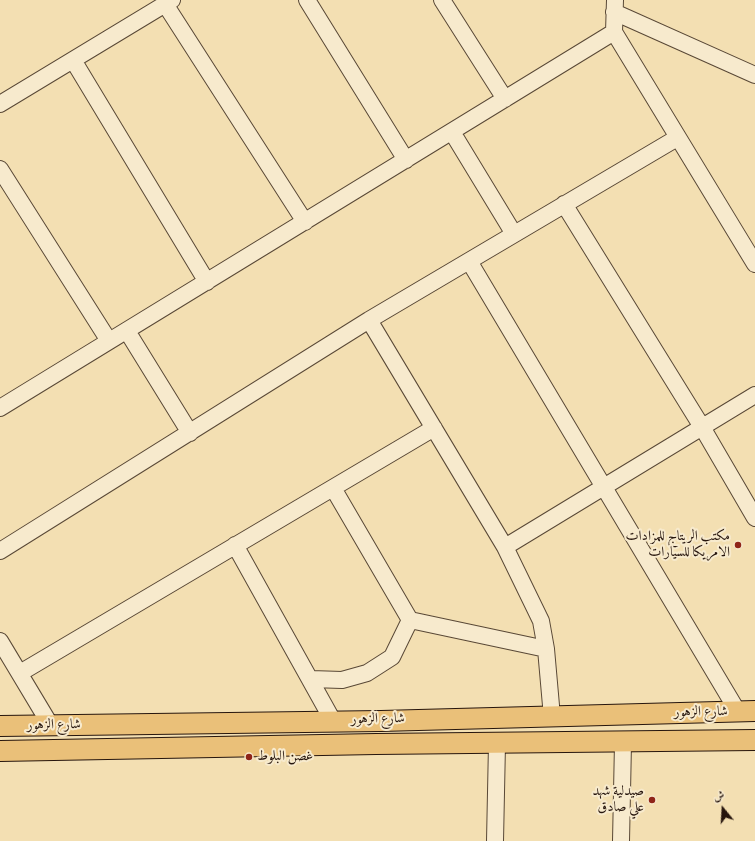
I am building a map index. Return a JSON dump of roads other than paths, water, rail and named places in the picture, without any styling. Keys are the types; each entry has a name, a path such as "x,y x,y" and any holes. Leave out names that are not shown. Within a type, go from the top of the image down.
{"main road":[{"name":"شارع الزهور","path":"0,726 381,721 746,712"},
{"name":"شارع الزهور","path":"0,751 360,744 623,743 755,740"}],"street":[{"path":"307,0 406,160"},
{"path":"442,0 505,100"},
{"path":"0,104 168,2 305,222"},
{"path":"753,76 615,6 614,32 677,138 755,264"},
{"path":"1,406 127,331 614,32"},
{"path":"73,60 207,282"},
{"path":"452,132 514,234"},
{"path":"0,551 369,320 677,138"},
{"path":"0,170 109,341"},
{"path":"564,204 702,427 755,518"},
{"path":"469,261 604,487 746,712"},
{"path":"369,320 505,547 541,621 546,649 552,717"},
{"path":"127,331 190,433"},
{"path":"505,547 755,395"},
{"path":"20,673 434,428"},
{"path":"333,488 410,620 546,649"},
{"path":"235,546 333,721"},
{"path":"311,680 342,680 367,673 392,657 410,620"},
{"path":"0,641 51,726"},
{"path":"621,841 623,743"},
{"path":"495,841 497,744"}],"place":[{"name":"مكتب الريتاج للمزادات الامريكا للسيارات","path":"738,545"},
{"name":"غصن البلوط","path":"249,757"},
{"name":"صيدلية شهد علي صادق","path":"652,800"}]}
